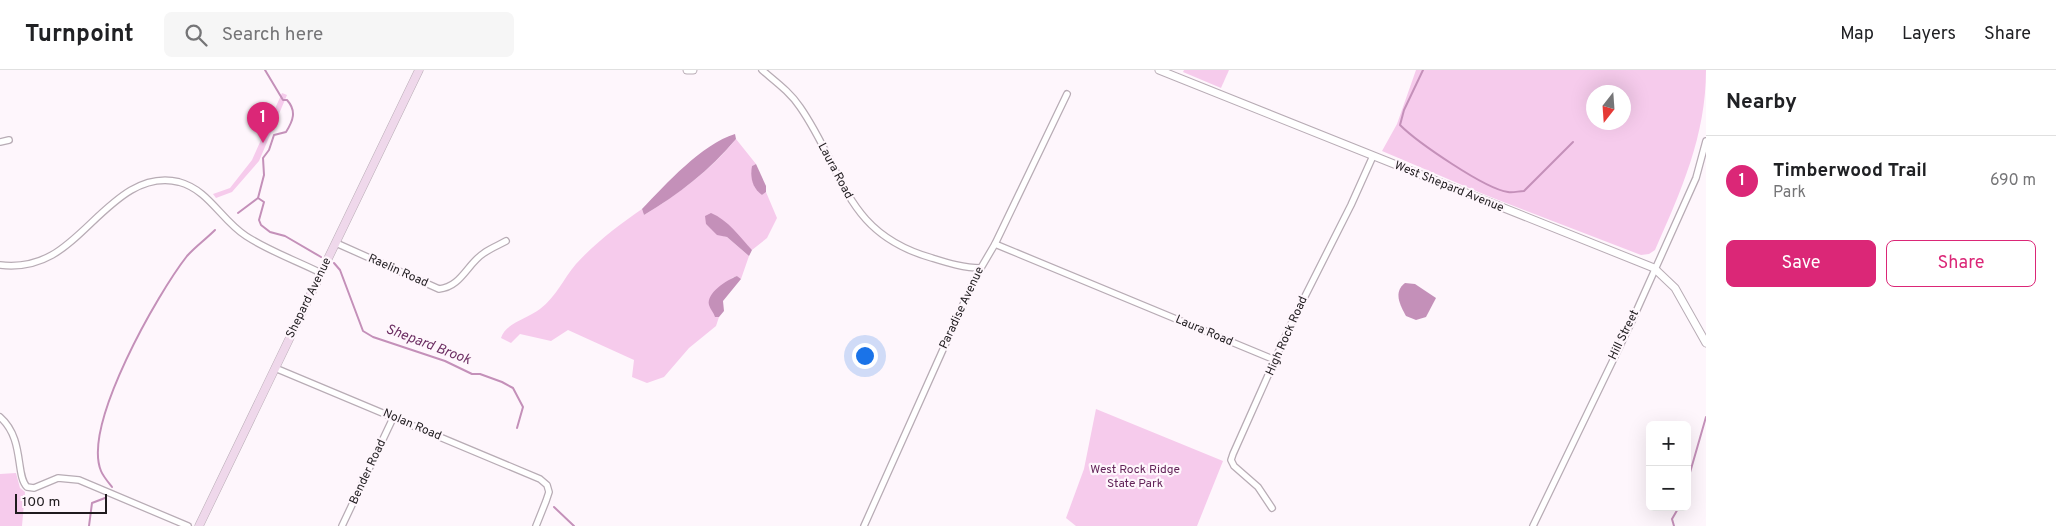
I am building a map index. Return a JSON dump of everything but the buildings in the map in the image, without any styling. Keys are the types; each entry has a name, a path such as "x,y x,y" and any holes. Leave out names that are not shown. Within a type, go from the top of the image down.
{"main road":[{"name":"Shepard Avenue","path":"199,526 419,70"}],"street":[{"path":"688,70 693,70"},
{"name":"Laura Road","path":"762,70 786,90 801,108 843,189 854,206 876,230 908,250 968,268 981,268"},
{"name":"West Shepard Avenue","path":"1159,70 1654,268 1675,288 1706,343"},
{"name":"Paradise Avenue","path":"864,526 981,268 995,244 1067,94"},
{"path":"0,142 9,140"},
{"name":"Hill Street","path":"1532,526 1631,323 1654,268 1696,178 1706,140"},
{"name":"High Rock Road","path":"1272,508 1258,487 1234,466 1232,460 1275,360 1373,156"},
{"path":"0,265 25,264 52,255 130,191 149,182 164,180 194,188 206,197 229,223 248,237 321,273"},
{"name":"Raelin Road","path":"336,243 439,288 449,288 484,253 506,241"},
{"name":"Laura Road","path":"995,244 1275,360"},
{"name":"Nolan Road","path":"275,368 511,467 547,484 549,492 536,526"},
{"path":"0,418 16,442 22,481 27,486 34,488 58,478 79,480 188,526"},
{"name":"Bender Road","path":"342,526 393,418"}],"green space":[{"path":"1184,70 1229,70 1221,88 1183,72"},
{"path":"1416,70 1706,70 1702,118 1690,163 1683,185 1655,250 1649,254 1641,255 1488,196 1382,151 1397,124"},
{"path":"282,93 287,95 259,161 232,192 216,198 213,194 230,188 252,160"},
{"path":"736,139 756,164 752,166 762,195 766,192 777,218 767,238 752,250 741,239 706,224 717,234 727,237 749,256 741,279 737,276 732,278 715,316 719,317 716,326 689,348 664,377 647,383 632,377 634,360 568,330 551,341 520,334 511,343 501,338 507,328 546,304 576,264 599,242 642,209 644,215 681,190 716,161"},
{"name":"West Rock Ridge State Park","path":"1096,409 1223,461 1197,526 1076,526 1066,518 1084,469"},
{"path":"16,473 20,488 25,492 22,526 0,526 0,474"}],"shaded area":[{"path":"735,134 736,139 705,171 682,190 644,215 642,209 685,166 710,146"},
{"path":"756,164 766,186 766,192 762,195 754,186 751,174 752,166"},
{"path":"711,213 728,224 752,250 749,256 727,237 717,235 706,224 705,216"},
{"path":"737,276 741,279 723,301 724,311 719,317 715,317 709,305 711,296 723,284"},
{"path":"1405,283 1415,284 1436,298 1426,317 1416,320 1406,316 1398,294"}],"waterway":[{"name":"Shepard Brook","path":"265,70 283,100 287,100 290,104 293,116 286,132 274,135 269,150 263,158 264,175 258,198 264,202 259,220 261,225 270,232 285,236 321,257"},
{"path":"1423,70 1404,110 1400,125 1436,153 1484,183 1508,192 1524,191 1573,142"},
{"path":"238,213 258,198"},
{"path":"112,487 101,471 98,450 102,423 112,393 142,328 174,274 193,249 215,230"},
{"name":"Shepard Brook","path":"334,263 340,270 363,331 373,337 445,361 472,374 480,374 513,388 523,407 517,428"},
{"path":"1691,469 1706,417"},
{"path":"89,526 92,503 105,498"},
{"name":"Shepard Brook","path":"554,507 574,526"},
{"path":"1674,526 1672,519 1677,511"}],"place":[{"name":"Timberwood Trail","path":"263,143"}]}
